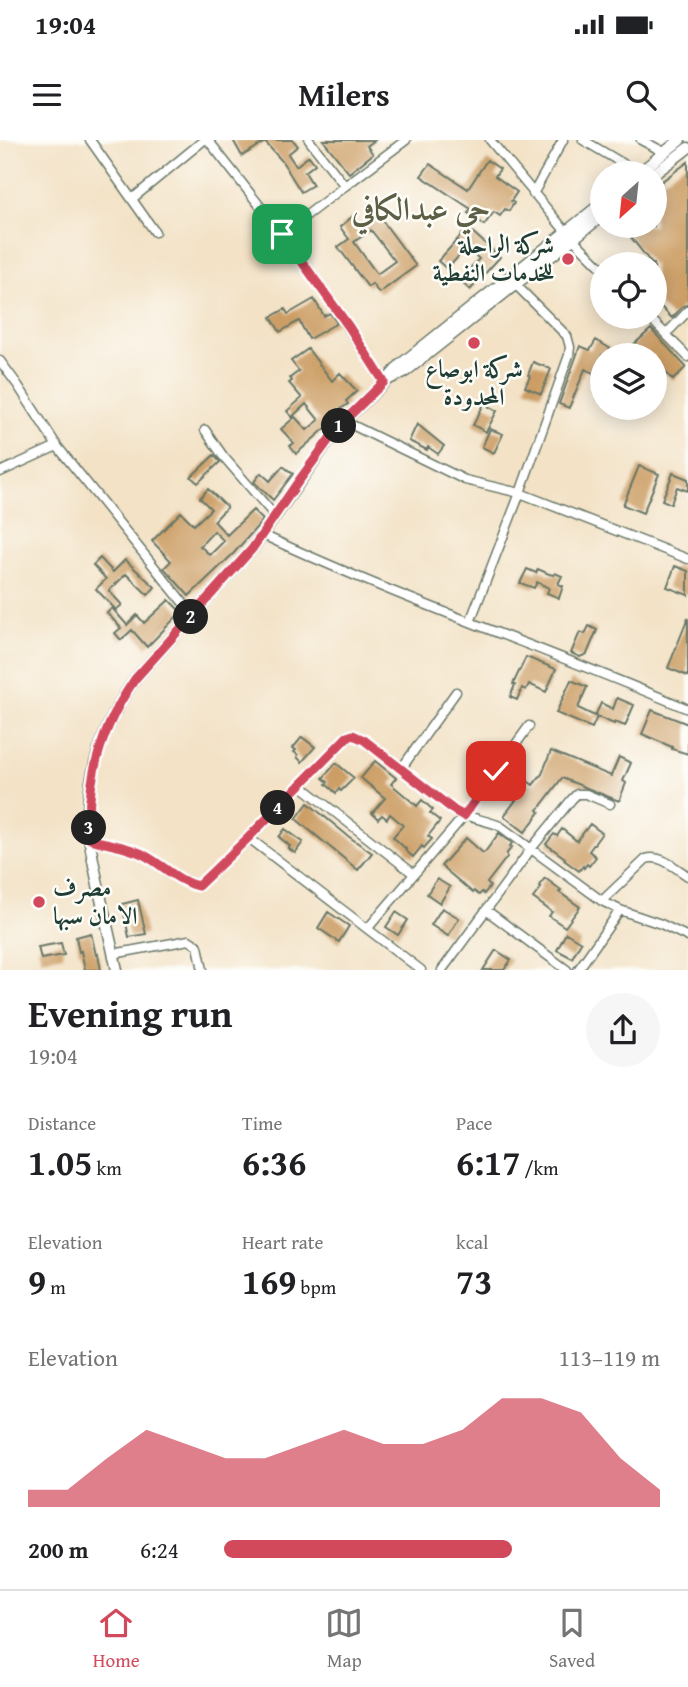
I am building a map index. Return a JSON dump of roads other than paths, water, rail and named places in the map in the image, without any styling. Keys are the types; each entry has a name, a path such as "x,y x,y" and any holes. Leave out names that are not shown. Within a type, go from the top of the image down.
{"street":[{"path":"90,140 155,232"},
{"path":"132,199 206,140 282,234 386,381"},
{"path":"309,140 345,186"},
{"path":"282,234 405,140"},
{"path":"490,140 569,236 590,256"},
{"path":"533,194 563,140"},
{"path":"583,140 619,161"},
{"path":"641,140 664,152"},
{"path":"653,161 680,140"},
{"path":"667,164 688,148"},
{"path":"386,381 406,371 516,285 590,215"},
{"path":"117,970 90,839 88,809 97,753 122,698 135,679 263,535 344,421 401,364 569,236 590,223"},
{"path":"470,622 569,355 567,336 516,285"},
{"path":"666,334 688,311"},
{"path":"661,329 688,356"},
{"path":"0,362 57,446 193,615"},
{"path":"344,421 465,480 520,493 688,559"},
{"path":"205,430 223,456 275,516"},
{"path":"0,472 57,446"},
{"path":"263,535 688,709"},
{"path":"401,769 456,691"},
{"path":"368,928 464,816 529,726"},
{"path":"90,839 142,853 193,886 198,886 347,737 353,735 364,740 455,811 500,826 602,901 620,910 661,923 688,937"},
{"path":"300,785 414,874"},
{"path":"442,970 531,849 577,794 586,794 610,804"},
{"path":"248,838 421,970"},
{"path":"602,901 646,859 661,859 688,876"},
{"path":"486,910 567,970"},
{"path":"579,970 620,910"},
{"path":"113,954 189,940 198,946 203,970"}],"place":[{"name":"شركة الراحلة للخدمات النفطية","path":"568,259"},
{"name":"شركة ابوصاع المحدودة","path":"474,343"},
{"name":"مصرف الامان سبها","path":"39,902"}],"district":[{"name":"حي عبدالكافي","path":"421,209"}]}
